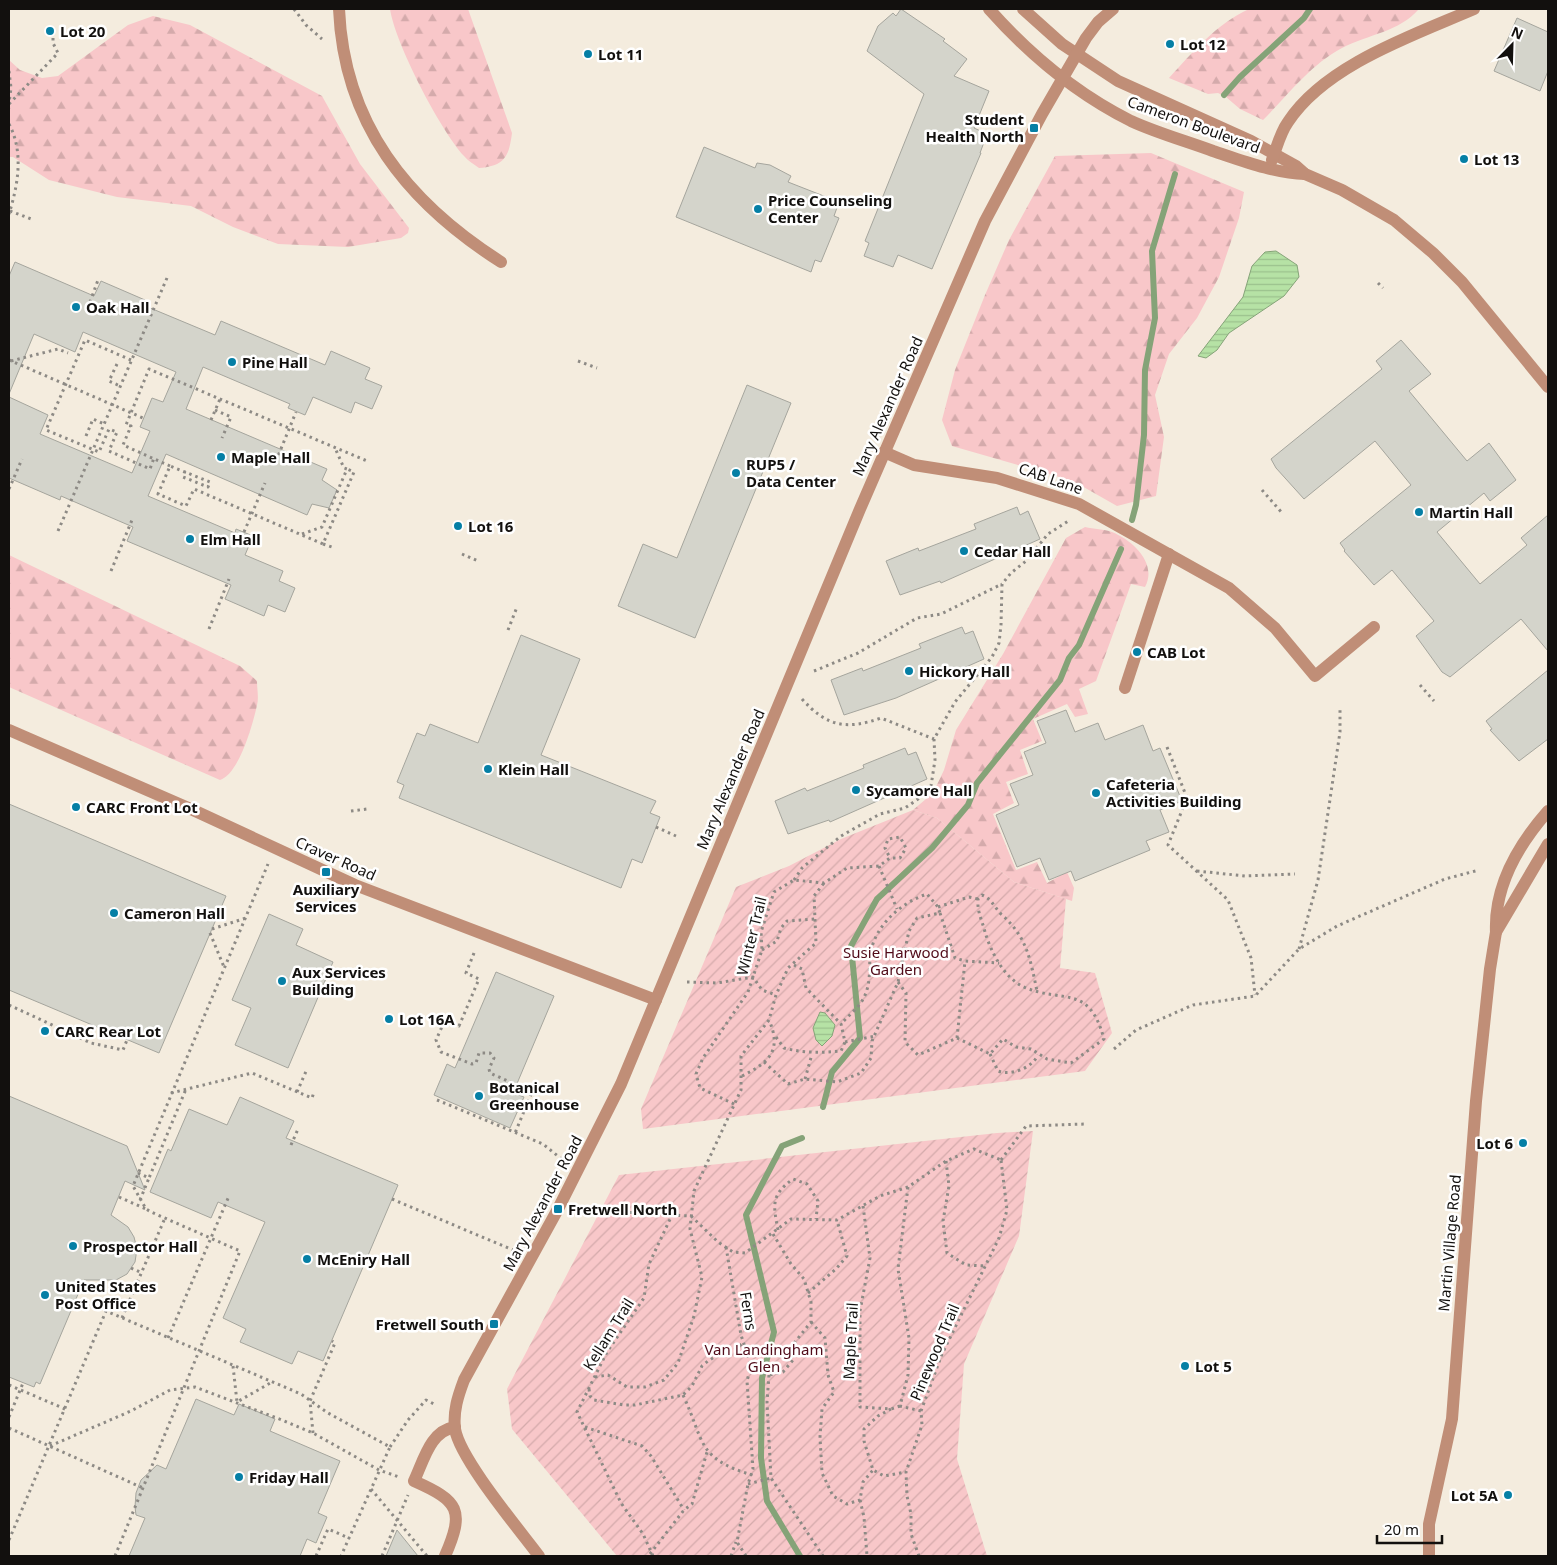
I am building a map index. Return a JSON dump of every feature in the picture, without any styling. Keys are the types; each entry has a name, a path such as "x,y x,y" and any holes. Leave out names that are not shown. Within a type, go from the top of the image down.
{"street":[{"path":"339,9 344,55 355,91 384,153 403,179 432,212 501,262"},
{"name":"Cameron Boulevard","path":"989,9 1037,57 1063,78 1133,121 1270,168 1305,174"},
{"name":"Cameron Boulevard","path":"1023,9 1052,36 1127,86 1275,153 1305,174 1373,208 1413,235 1474,296 1548,387"},
{"name":"Mary Alexander Road","path":"539,1556 469,1461 458,1441 455,1427 455,1408 471,1363 527,1266 592,1145 621,1084 884,452 985,221 1063,78 1093,28 1113,9"},
{"path":"1270,168 1282,132 1298,108 1338,74 1474,9"},
{"name":"CAB Lane","path":"884,452 914,465 1004,480 1069,500 1095,513 1229,588 1262,615 1315,676 1374,627"},
{"path":"1125,688 1169,554"},
{"name":"Craver Road","path":"9,730 193,810 355,885 656,1000"},
{"name":"Martin Village Road","path":"1429,1556 1429,1524 1444,1461 1452,1410 1476,1100 1490,969 1496,932 1497,901 1503,882 1525,842 1548,811"},
{"name":"Martin Village Road","path":"1496,932 1548,844"},
{"path":"445,1556 456,1529 456,1513 443,1494 414,1481 434,1439 440,1431 455,1427"}],"path":[{"path":"294,9 306,25 322,39"},
{"path":"9,104 58,53 53,43 53,30"},
{"path":"9,72 11,88 9,104"},
{"path":"9,124 16,139 19,161 9,212 34,220"},
{"path":"58,531 167,278"},
{"path":"90,302 98,280"},
{"path":"1378,283 1383,288"},
{"path":"131,360 85,340 46,430 99,452 109,429 117,432 109,451 150,469 154,458"},
{"path":"9,361 58,349 68,353"},
{"path":"9,361 143,418"},
{"path":"578,361 597,368"},
{"path":"117,364 109,381 120,386"},
{"path":"185,471 183,477 208,488 210,482 185,471 170,466 123,445 131,426 126,425 149,369 368,461"},
{"path":"211,420 220,399"},
{"path":"216,410 231,417 222,438"},
{"path":"276,461 296,412"},
{"path":"86,436 93,419 104,424"},
{"path":"323,544 354,472 344,468 335,448"},
{"path":"9,489 22,459"},
{"path":"170,466 158,494 186,506 194,489 332,547"},
{"path":"301,534 322,527 347,469"},
{"path":"244,532 265,483"},
{"path":"1262,490 1282,514"},
{"path":"814,672 858,653 917,618 941,614 1002,584 1011,573 1026,561 1048,534 1064,522 1095,513"},
{"path":"111,571 132,520"},
{"path":"462,554 478,560"},
{"path":"209,629 229,579"},
{"path":"802,699 824,718 842,726 863,725 881,718 934,740 955,702 992,656 999,643 1002,584"},
{"path":"508,630 517,607"},
{"path":"1420,685 1434,701"},
{"path":"1299,949 1318,880 1340,732 1340,707"},
{"name":"Winter Trail","path":"734,1104 700,1088 696,1074 702,1058 748,992 762,950 760,932 774,892 794,880 802,868 841,836 880,814 905,808 918,799 931,786 936,760 934,740"},
{"path":"1167,747 1187,798 1168,845 1228,900 1250,958 1255,996"},
{"path":"352,811 367,809"},
{"path":"656,827 676,836"},
{"path":"594,1377 608,1375 627,1387 645,1387 664,1380 678,1363 694,1316 702,1277 690,1229 694,1191 741,1090 741,1056 769,1020 776,995 788,968 794,965 816,943 814,896 824,883 847,868 879,866 890,858 900,858 906,848 900,837 888,839 885,848 890,858"},
{"path":"146,1209 133,1186 268,864"},
{"path":"879,866 897,909"},
{"path":"1196,870 1245,876 1295,874"},
{"path":"1114,1049 1136,1030 1193,1005 1255,996 1299,949 1337,926 1445,879 1479,870"},
{"path":"794,880 824,883"},
{"path":"841,1024 862,1002 871,977 870,955 881,928 897,909 910,900 927,894 938,907 955,958 964,961 977,960 999,963"},
{"path":"978,899 982,895 989,898 1001,914 1008,918 1015,931 1022,936 1027,946 1037,991"},
{"path":"938,907 969,897 978,899"},
{"path":"978,899 980,922 989,947 999,963 1023,987 1071,997 1086,1005 1100,1023 1104,1039 1071,1064 1038,1055 1031,1049 1016,1047 1003,1039 990,1054"},
{"path":"764,1062 788,1084 805,1079 837,1082 861,1073 871,1058 872,1041 876,1036 898,982 909,931 917,918 940,913"},
{"path":"225,968 211,931 246,918"},
{"path":"762,950 777,941 781,928 787,921 815,919"},
{"path":"474,953 466,973 479,979 459,1026 445,1020 436,1040 441,1052 474,1065 479,1053 490,1053 494,1058 489,1069 490,1073 532,1092 515,1133"},
{"path":"957,1038 964,961"},
{"path":"769,1020 776,1037 784,1048 804,1050 812,1054 841,1051 846,1042 841,1024 806,988 802,970 794,965"},
{"path":"687,982 718,983 753,977 762,990 776,995"},
{"path":"898,982 906,992 905,1042 918,1054 957,1038 990,1054 998,1072 1004,1074 1032,1064 1038,1055"},
{"path":"9,1004 91,1043 123,1050 127,1040"},
{"path":"846,1042 876,1036"},
{"path":"742,1076 764,1062 775,1048 776,1037"},
{"path":"805,1079 812,1054"},
{"path":"298,1092 308,1069"},
{"path":"171,1093 252,1073 312,1098 314,1092"},
{"path":"138,1205 186,1089"},
{"path":"436,1100 552,1149 565,1162"},
{"path":"591,1210 690,1216 726,1247 734,1252 745,1252 768,1238 791,1219 837,1220 880,1196 908,1188 946,1161 974,1149 1000,1160 1026,1126 1085,1124"},
{"path":"291,1146 298,1129"},
{"name":"Pinewood Trail","path":"919,1556 911,1534 911,1514 906,1472 922,1424 921,1411 942,1354 999,1238 1007,1210 1000,1160"},
{"path":"946,1161 949,1186 943,1220 947,1253 966,1265 986,1266"},
{"path":"138,1173 149,1178"},
{"path":"778,1230 774,1210 779,1190 793,1179 807,1184 818,1201 816,1219"},
{"path":"908,1188 898,1269 909,1338 908,1375 900,1406 921,1411"},
{"path":"168,1338 229,1196"},
{"path":"115,1556 240,1251 119,1197"},
{"path":"392,1199 513,1250"},
{"name":"Maple Trail","path":"863,1206 870,1258 860,1311 860,1407 892,1409 900,1406"},
{"name":"Kellam Trail","path":"651,1555 643,1534 621,1503 576,1412 607,1352 644,1298 649,1264 672,1215"},
{"path":"122,1318 165,1218"},
{"path":"808,1293 836,1269 847,1256 837,1220"},
{"path":"731,1556 737,1542 748,1484 752,1475 753,1456 747,1381 751,1366 769,1375 783,1372 792,1360 794,1342 811,1322 811,1302 804,1280 791,1264 773,1234"},
{"name":"Ferns","path":"726,1247 743,1343 751,1366"},
{"path":"131,1268 142,1272"},
{"path":"9,1540 106,1311 272,1382 390,1446"},
{"path":"811,1322 825,1338 828,1375 834,1392 822,1410 820,1437 822,1473 833,1496 847,1504 860,1500"},
{"path":"312,1434 310,1401 336,1343 332,1341"},
{"path":"589,1389 590,1396 594,1400 624,1405 634,1405 682,1395 692,1386 702,1366 719,1354 732,1352 743,1343"},
{"path":"233,1366 237,1402"},
{"path":"769,1375 767,1402 771,1478 823,1556"},
{"path":"237,1402 272,1382"},
{"path":"9,1417 23,1383"},
{"path":"9,1385 65,1409"},
{"path":"49,1446 131,1411 170,1390 195,1387 237,1402 312,1434 379,1470 414,1481 382,1556"},
{"path":"682,1395 707,1452 714,1460 752,1475"},
{"path":"341,1556 390,1446 408,1420 426,1400 436,1405"},
{"path":"892,1409 878,1416 864,1429 864,1441 873,1470 884,1476 906,1472"},
{"path":"584,1427 642,1446 651,1456 684,1510"},
{"path":"9,1428 143,1488"},
{"path":"651,1555 684,1510 692,1504 707,1452"},
{"path":"867,1556 864,1517 860,1500 863,1482 873,1470"},
{"path":"748,1484 771,1478"},
{"path":"371,1489 428,1556"},
{"path":"316,1556 328,1529 349,1538"},
{"path":"737,1542 746,1556"}],"shaded area":[{"path":"9,9 1548,9 1548,1556 9,1556"},
{"path":"1276,251 1297,265 1299,277 1284,296 1229,333 1217,350 1206,358 1198,356 1243,297 1252,266 1265,252"},
{"path":"820,1012 825,1013 835,1025 832,1036 822,1046 816,1040 813,1028"}],"green space":[{"path":"390,9 468,9 512,133 507,154 500,162 488,167 479,168 466,158 454,144 431,107 409,64 400,43"},
{"path":"1249,9 1419,9 1411,17 1393,28 1352,43 1330,55 1300,81 1263,120 1240,109 1218,93 1208,94 1169,78 1196,49 1226,22"},
{"path":"153,16 190,25 322,96 360,164 409,228 408,233 401,238 348,247 278,244 233,227 191,206 117,197 49,180 13,157 9,157 9,60 20,70 42,78 58,76 128,25"},
{"path":"1151,153 1244,192 1239,218 1219,277 1197,318 1169,354 1155,395 1164,437 1156,496 1117,506 1073,481 952,446 942,420 955,370 985,295 1009,240 1055,156"},
{"path":"1085,527 1109,531 1120,536 1135,547 1146,561 1148,578 1145,587 1131,584 1096,681 1079,689 1088,714 1075,717 1067,704 1033,719 1042,741 1020,750 1028,774 1006,782 1014,803 993,814 1016,870 1037,862 1047,883 1067,872 1074,888 1072,901 1014,882 937,818 913,810 933,793 944,770 956,730 1003,654 1066,538"},
{"path":"9,555 240,666 257,681 258,702 249,735 239,759 227,776 220,780 9,687"},
{"name":"Susie Harwood Garden","path":"913,810 937,818 1014,882 1066,899 1060,968 1095,973 1112,1033 1085,1071 643,1129 641,1109 736,887 789,866 841,839"},
{"name":"Van Landingham Glen","path":"1033,1131 1019,1236 964,1364 957,1459 987,1556 617,1556 512,1429 507,1389 619,1175 997,1133"}],"building":[{"path":"901,9 945,39 943,41 967,59 954,76 989,91 974,128 987,134 981,153 932,269 898,255 893,267 864,256 869,243 865,241 924,94 867,51 878,26 893,13 896,16"},
{"path":"1517,18 1548,32 1548,71 1540,91 1494,71"},
{"name":"Price Counseling Center","path":"704,147 755,168 757,163 770,165 791,176 788,182 839,202 834,216 839,218 821,262 815,260 811,272 676,217"},
{"path":"15,262 94,296 101,281 145,300 143,305 215,335 221,321 325,365 331,351 370,368 365,379 382,386 372,409 355,402 351,413 313,397 305,415 288,408 290,404 203,367 186,409 327,469 322,480 337,490 329,508 312,504 307,515 166,454 148,496 235,533 236,529 253,536 245,555 283,571 279,581 295,588 285,612 268,605 264,616 225,599 231,585 127,541 133,527 61,496 60,500 9,478 9,397 48,415 40,434 132,473 150,431 140,427 152,398 163,402 176,372 83,332 75,352 34,334 9,394 9,276"},
{"name":"Martin Hall","path":"1401,340 1431,374 1409,391 1467,461 1489,443 1516,480 1490,501 1484,493 1437,532 1480,584 1527,545 1521,538 1548,515 1548,651 1521,619 1450,677 1442,672 1416,636 1434,621 1392,570 1374,585 1344,551 1340,543 1411,485 1375,441 1304,499 1276,468 1271,459 1382,369 1376,361"},
{"name":"RUP5 / Data Center","path":"747,385 791,403 695,638 618,606 643,544 677,558"},
{"name":"Cedar Hall","path":"1017,507 1020,515 1028,511 1040,539 941,583 940,581 900,595 886,561 918,548 919,551 976,529 974,524"},
{"name":"Hickory Hall","path":"962,627 965,634 973,631 984,659 896,698 844,715 831,680 862,668 863,671 921,648 919,644"},
{"name":"Klein Hall","path":"521,635 580,659 541,755 656,801 650,813 660,817 642,863 632,859 621,888 399,798 404,785 397,782 417,733 425,736 430,724 478,743"},
{"path":"1548,670 1548,739 1519,761 1490,730 1492,729 1486,721"},
{"name":"Cafeteria Activities Building","path":"1066,710 1075,732 1098,723 1105,740 1143,725 1153,751 1160,748 1182,801 1160,810 1169,832 1146,841 1150,850 1075,881 1071,871 1049,880 1040,858 1017,867 996,815 1019,805 1010,784 1033,775 1024,752 1046,743 1037,721"},
{"name":"Sycamore Hall","path":"905,748 908,755 916,752 927,779 830,822 829,820 788,834 775,801 805,788 807,791 864,768 863,765"},
{"name":"Cameron Hall","path":"9,804 226,896 159,1053 9,990"},
{"name":"Aux Services Building","path":"269,914 303,929 296,945 333,962 288,1068 235,1045 251,1008 232,1000"},
{"path":"496,972 554,996 513,1093 524,1097 510,1128 434,1095 447,1064 455,1068"},
{"name":"Prospector Hall","path":"9,1096 127,1146 145,1190 125,1181 111,1215 128,1227 134,1237 137,1249 135,1262 127,1274 116,1280 84,1280 40,1384 36,1382 34,1387 9,1377"},
{"name":"McEniry Hall","path":"240,1097 294,1121 286,1138 398,1185 323,1361 298,1351 292,1364 240,1342 246,1329 223,1318 265,1222 218,1202 211,1218 150,1192 168,1149 171,1151 189,1109 227,1125"},
{"name":"Friday Hall","path":"196,1399 234,1415 239,1404 275,1419 270,1431 340,1461 318,1513 327,1517 316,1543 307,1539 300,1556 129,1556 145,1518 136,1515 135,1507 136,1493 141,1480 157,1465 166,1469"},
{"path":"397,1530 418,1556 386,1556"}],"waterway":[{"path":"1224,95 1240,77 1304,18 1310,9"},
{"path":"1132,520 1136,505 1144,435 1145,370 1155,318 1152,251 1175,174"},
{"path":"823,1107 832,1072 860,1038 851,946 877,899 932,848 968,805 977,783 1060,680 1069,658 1079,645 1121,549"},
{"path":"800,1556 767,1501 761,1458 762,1378 774,1332 746,1215 782,1146 802,1138"}],"place":[{"name":"Lot 20","path":"50,31"},
{"name":"Lot 12","path":"1170,44"},
{"name":"Lot 11","path":"588,54"},
{"name":"Student Health North","path":"1034,128"},
{"name":"Lot 13","path":"1464,159"},
{"name":"Price Counseling Center","path":"758,209"},
{"name":"Oak Hall","path":"76,307"},
{"name":"Pine Hall","path":"232,362"},
{"name":"Maple Hall","path":"221,457"},
{"name":"RUP5 / Data Center","path":"736,473"},
{"name":"Martin Hall","path":"1419,512"},
{"name":"Lot 16","path":"458,526"},
{"name":"Elm Hall","path":"190,539"},
{"name":"Cedar Hall","path":"964,551"},
{"name":"CAB Lot","path":"1137,652"},
{"name":"Hickory Hall","path":"909,671"},
{"name":"Klein Hall","path":"488,769"},
{"name":"Sycamore Hall","path":"856,790"},
{"name":"Cafeteria Activities Building","path":"1096,793"},
{"name":"CARC Front Lot","path":"76,807"},
{"name":"Auxiliary Services","path":"326,872"},
{"name":"Cameron Hall","path":"114,913"},
{"name":"Aux Services Building","path":"282,981"},
{"name":"Lot 16A","path":"389,1019"},
{"name":"CARC Rear Lot","path":"45,1031"},
{"name":"Botanical Greenhouse","path":"479,1096"},
{"name":"Lot 6","path":"1523,1143"},
{"name":"Fretwell North","path":"558,1209"},
{"name":"Prospector Hall","path":"73,1246"},
{"name":"McEniry Hall","path":"307,1259"},
{"name":"United States Post Office","path":"45,1295"},
{"name":"Fretwell South","path":"494,1324"},
{"name":"Lot 5","path":"1185,1366"},
{"name":"Friday Hall","path":"239,1477"},
{"name":"Lot 5A","path":"1508,1495"}]}
